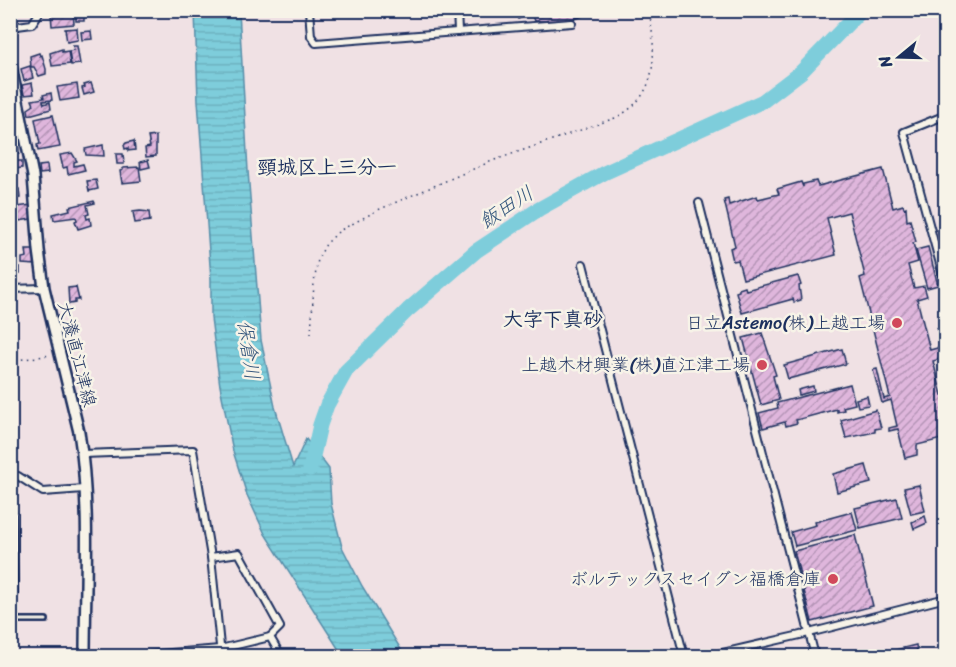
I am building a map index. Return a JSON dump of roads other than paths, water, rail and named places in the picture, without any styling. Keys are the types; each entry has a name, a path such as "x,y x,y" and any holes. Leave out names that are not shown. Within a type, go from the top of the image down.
{"main road":[{"name":"大瀁直江津線","path":"10,61 33,176 44,288 80,432 83,453 85,657"}],"street":[{"path":"10,27 33,24 41,10"},
{"path":"309,10 311,36 316,43 572,23"},
{"path":"457,10 458,32"},
{"path":"945,115 904,132 945,286"},
{"path":"699,203 815,657"},
{"path":"583,264 684,657"},
{"path":"10,289 44,288"},
{"path":"83,453 193,450 211,557 221,657"},
{"path":"10,475 18,476 43,492 84,489"},
{"path":"134,657 220,649 270,637 280,627 239,553 211,557"},
{"path":"709,657 945,598"},
{"path":"270,637 281,657"}],"lane":[{"path":"10,512 13,512 15,594 10,594"},
{"path":"10,620 46,620"}],"water":[{"name":"保倉川","path":"195,11 239,11 261,340 275,407 293,467 306,439 329,469 331,504 342,547 362,586 405,656 343,656 265,534 247,495 233,451 220,386 211,318 211,279 198,101"}],"waterway":[{"name":"飯田川","path":"310,469 327,405 346,371 408,310 476,251 539,209 604,173 763,101 801,72 861,10"}],"place":[{"name":"日立Astemo(株)上越工場","path":"897,323"},
{"name":"上越木材興業(株)直江津工場","path":"762,365"},
{"name":"ボルテックスセイグン福橋倉庫","path":"833,579"}],"district":[{"name":"頸城区上三分一","path":"327,167"},
{"name":"大字下真砂","path":"553,319"}]}
